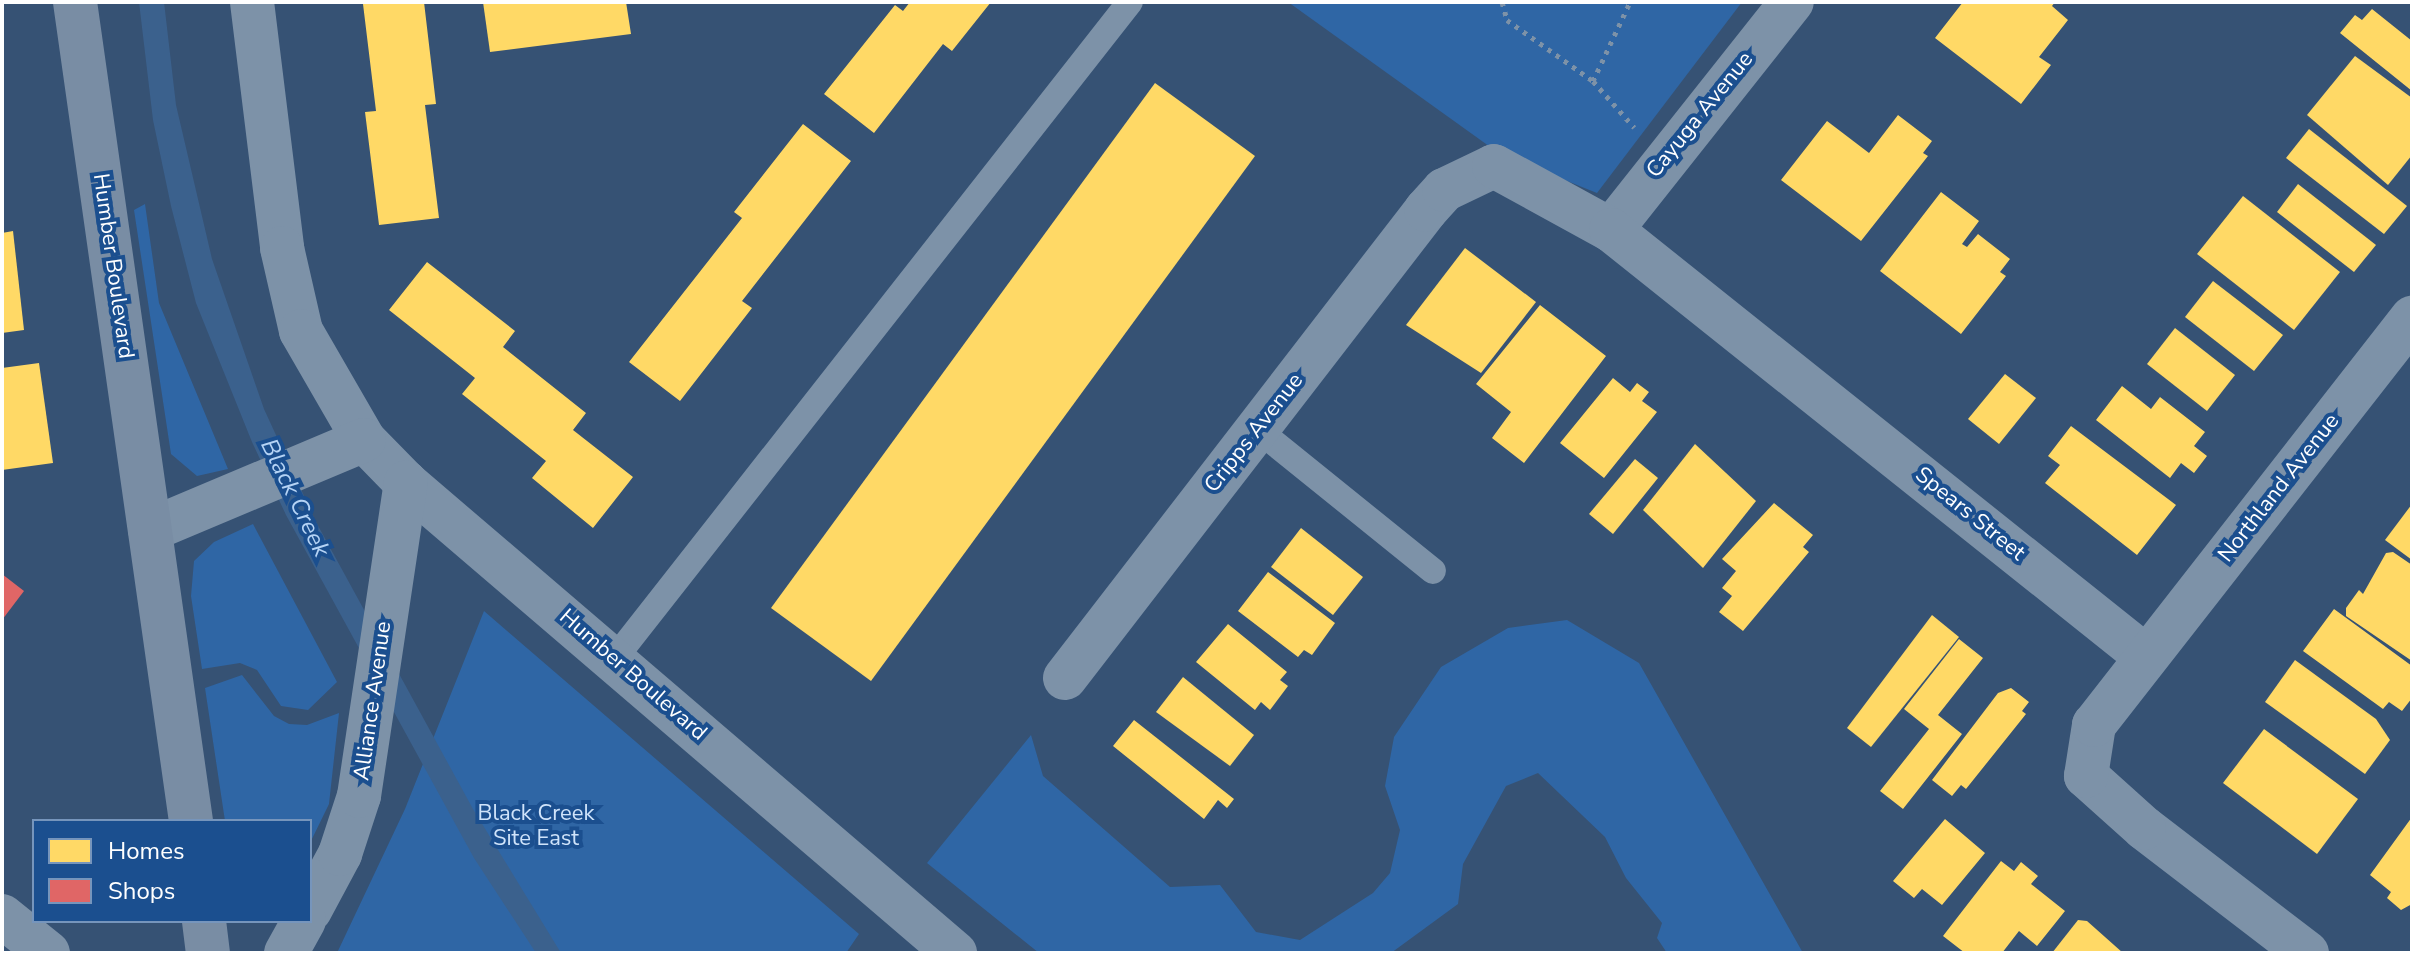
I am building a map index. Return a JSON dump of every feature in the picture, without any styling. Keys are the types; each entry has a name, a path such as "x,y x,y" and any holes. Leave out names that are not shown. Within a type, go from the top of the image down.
{"street":[{"name":"Humber Boulevard","path":"75,2 191,819"},
{"name":"Humber Boulevard","path":"252,2 282,248 301,331 364,440 406,483 615,658 901,911 955,953"},
{"name":"Cayuga Avenue","path":"1611,230 1792,2"},
{"name":"Spears Street","path":"1444,190 1494,166 1611,230 2144,655"},
{"name":"Cripps Avenue","path":"1065,678 1444,190"},
{"name":"Northland Avenue","path":"2144,655 2412,318"},
{"path":"150,530 364,440"},
{"name":"Alliance Avenue","path":"312,906 340,854 366,756 406,483"},
{"path":"2144,655 2094,725 2086,776 2144,828 2307,953"},
{"path":"2,916 48,953"},
{"path":"204,923 208,953"},
{"path":"286,953 303,923"}],"lane":[{"path":"615,658 1130,2"},
{"path":"1257,429 1433,571"}],"path":[{"path":"1502,2 1507,20 1593,81 1646,139"},
{"path":"1593,81 1630,2"}],"green space":[{"path":"1288,2 1742,2 1597,193 1500,154"},
{"path":"145,204 159,303 228,469 197,476 171,454 134,210"},
{"path":"253,524 337,682 308,710 281,706 257,670 240,663 202,669 191,596 194,561 214,542"},
{"name":"Black Creek Site East","path":"484,611 859,934 846,953 337,953 405,809"},
{"path":"1567,620 1639,663 1803,953 1667,953 1657,938 1662,923 1626,878 1605,837 1538,773 1506,786 1463,864 1458,904 1391,953 1039,953 927,863 1031,735 1043,776 1170,887 1220,885 1256,932 1300,940 1373,893 1390,873 1400,830 1385,786 1394,737 1441,667 1508,628"},
{"path":"242,675 274,716 289,724 307,725 339,713 329,804 312,839 312,819 225,819 205,688"}],"water":[{"name":"Black Creek","path":"139,2 164,2 176,105 212,259 264,409 316,522 473,809 561,953 536,953 474,858 286,515 252,442 196,303 171,206 153,120"}],"building: Homes":[{"path":"424,2 436,104 425,105 439,218 379,225 365,112 376,111 363,4"},
{"path":"483,2 626,2 631,34 490,52"},
{"path":"910,2 991,2 952,51 943,44 874,133 824,94 895,5 903,11"},
{"path":"1963,2 2055,2 2052,6 2068,20 2039,57 2051,65 2021,104 1935,38"},
{"path":"2372,9 2412,41 2412,91 2340,33 2355,15 2362,20"},
{"path":"2355,56 2412,98 2412,155 2388,185 2307,115"},
{"path":"1155,83 1255,156 871,681 771,608"},
{"path":"1898,115 1932,141 1923,153 1928,156 1861,241 1781,180 1827,121 1869,153"},
{"path":"803,124 851,161 742,301 752,308 680,401 629,362 742,218 734,212"},
{"path":"2309,129 2407,206 2384,234 2286,158"},
{"path":"2298,184 2376,245 2354,272 2277,212"},
{"path":"1941,192 1979,221 1962,244 1967,247 1978,234 2010,259 2000,272 2006,276 1961,334 1880,271"},
{"path":"2243,196 2340,272 2294,330 2197,254"},
{"path":"13,231 24,330 2,333 2,233"},
{"path":"1465,248 1536,302 1481,373 1406,325"},
{"path":"427,262 515,331 503,347 586,413 573,430 633,477 593,528 532,478 546,461 462,394 475,378 389,310"},
{"path":"2213,281 2283,335 2254,371 2185,317"},
{"path":"1540,305 1606,356 1524,463 1492,438 1511,412 1476,384"},
{"path":"2175,328 2235,375 2207,411 2147,364"},
{"path":"39,363 53,463 2,470 2,368"},
{"path":"2005,374 2036,398 1999,444 1968,419"},
{"path":"1613,378 1630,392 1637,383 1649,392 1642,401 1657,412 1604,478 1560,443"},
{"path":"2122,386 2151,409 2160,397 2205,432 2194,446 2207,456 2194,473 2181,463 2170,478 2096,420"},
{"path":"2071,426 2176,505 2137,555 2045,483 2060,465 2048,456"},
{"path":"1695,444 1756,501 1703,568 1643,510"},
{"path":"1635,459 1658,478 1613,534 1589,514"},
{"path":"1774,503 1813,535 1803,547 1809,552 1743,631 1719,612 1732,596 1722,588 1736,571 1722,559"},
{"path":"2412,504 2412,560 2385,540"},
{"path":"1301,528 1363,577 1333,615 1271,567"},
{"path":"2393,552 2412,565 2412,661 2346,616 2346,608 2359,590 2363,594 2386,553"},
{"path":"1268,572 1335,623 1312,655 1304,650 1298,657 1238,611"},
{"path":"2334,609 2412,666 2412,698 2402,711 2389,702 2383,709 2303,651"},
{"path":"1932,615 1959,637 1871,747 1847,728"},
{"path":"1228,624 1287,672 1280,680 1288,686 1270,710 1261,702 1255,710 1196,662"},
{"path":"1959,639 1983,658 1938,715 1962,734 1903,809 1880,791 1929,729 1904,709"},
{"path":"2295,660 2376,719 2390,740 2365,774 2265,702"},
{"path":"1183,677 1254,735 1230,766 1156,712"},
{"path":"2011,688 2029,702 2022,711 2026,714 1966,789 1961,785 1952,796 1932,780 1998,693"},
{"path":"1134,720 1234,799 1227,808 1218,800 1204,819 1113,746"},
{"path":"2264,729 2358,799 2317,854 2223,783"},
{"path":"2412,817 2412,904 2401,910 2387,898 2391,892 2370,875"},
{"path":"1945,819 1985,853 1942,905 1922,889 1914,898 1893,881"},
{"path":"2001,861 2014,871 2021,862 2038,876 2031,884 2065,911 2037,946 2019,931 2002,953 1965,953 1943,936"},
{"path":"2078,920 2087,921 2123,953 2052,953"}],"building: Shops":[{"path":"2,574 24,591 2,620"}]}
